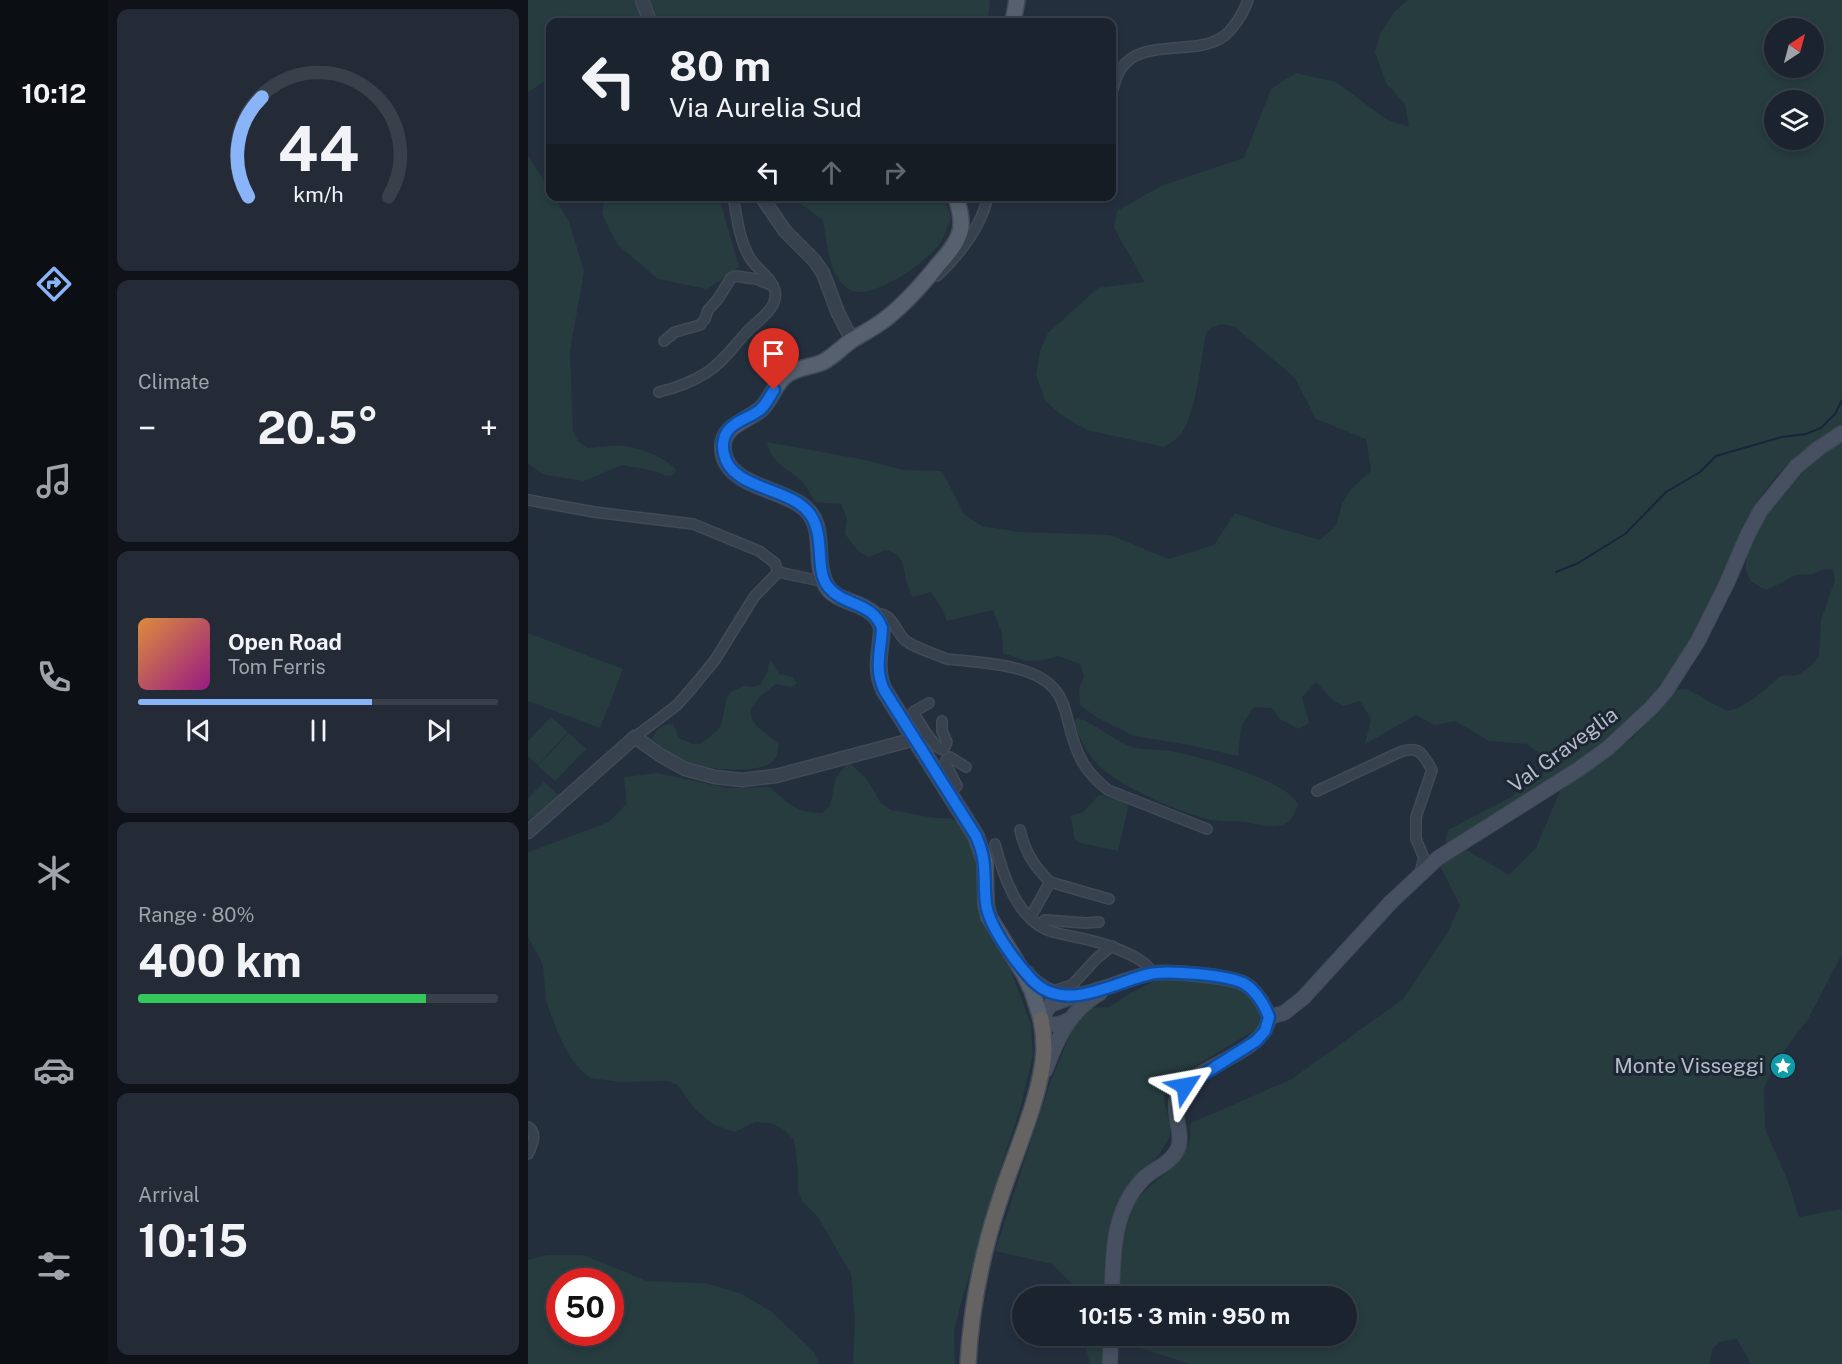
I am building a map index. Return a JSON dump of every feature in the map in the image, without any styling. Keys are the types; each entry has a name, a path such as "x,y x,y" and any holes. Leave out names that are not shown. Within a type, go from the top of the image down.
{"highway":[{"path":"968,1364 973,1308 980,1270 1000,1200 1036,1092 1044,1051 1041,1018"}],"main road":[{"path":"1014,18 1017,0"},
{"path":"957,201 961,214 960,232 951,250 922,284 881,323 852,340 821,363 788,374 761,409 728,431 723,447 725,459 736,474 754,484 790,498 810,514 818,529 825,582 834,593 873,612 880,622 877,671 879,679 920,736 949,793 981,846 986,866 985,894 989,917 1015,958 1032,991 1041,1018 1054,1025 1069,1020"},
{"name":"Val Graveglia","path":"1269,1017 1284,1013 1304,998 1420,873 1458,844 1579,770 1608,748 1651,708 1666,691 1698,641 1761,510 1796,467 1842,433"},
{"path":"1015,958 1032,980 1051,992 1079,995"},
{"path":"1041,1018 1050,1005 1056,1001 1108,988 1153,973 1183,974 1241,982 1256,993 1269,1017 1265,1031 1256,1041 1193,1080 1180,1092 1176,1108 1180,1138 1176,1153 1138,1185 1120,1215 1114,1246 1112,1286"},
{"path":"1036,1092 1058,1037 1069,1020 1086,1002 1108,988"},
{"path":"1110,1364 1111,1346"}],"street":[{"path":"642,0 649,18"},
{"path":"1116,82 1121,69 1130,60 1146,51 1203,44 1221,38 1245,8 1248,0"},
{"path":"659,392 707,373 730,353 770,309 775,299 774,286 750,258 742,240 734,201"},
{"path":"764,201 785,231 814,260 823,273 838,313 852,340"},
{"path":"922,284 938,276 962,248 981,219 986,201"},
{"path":"664,341 675,332 700,325 708,310 731,278 735,276 756,279 774,286"},
{"path":"528,500 594,512 693,524 759,551 775,563 778,572"},
{"path":"778,572 825,582"},
{"path":"528,832 635,737 677,705 715,660 754,597 778,572"},
{"path":"873,612 887,616 908,642 947,659 1020,669 1049,684 1061,699 1075,747 1087,771 1095,780 1108,790 1207,829"},
{"path":"881,634 899,632"},
{"path":"929,703 913,712 920,736 943,750 947,742 942,731 942,721"},
{"path":"635,737 685,769 715,777 742,780 776,776 920,736"},
{"path":"1317,791 1400,752 1410,748 1414,749 1432,770 1416,817 1416,839 1424,858 1420,873"},
{"path":"949,793 957,786 945,762 946,759 954,758 966,767"},
{"path":"1020,830 1026,852 1038,871 1050,882 1109,899"},
{"path":"995,843 1004,874 1017,900 1030,918 1052,932 1112,946 1138,958 1148,965 1153,973"},
{"path":"1030,918 1050,882"},
{"path":"1042,927 1045,920 1099,922"},
{"path":"1051,992 1072,985 1097,957 1112,946"},
{"path":"528,1126 534,1135 528,1154"}],"green space":[{"path":"528,0 634,0 641,18 546,18 546,81 528,92"},
{"path":"650,0 990,0 988,18 656,18 652,11"},
{"path":"1408,0 1842,0 1842,426 1794,459 1780,472 1762,495 1738,537 1721,581 1699,624 1674,665 1645,704 1622,727 1568,770 1454,841 1445,843 1448,830 1511,797 1548,769 1544,757 1527,744 1489,741 1455,721 1434,725 1416,715 1365,744 1371,719 1360,701 1344,706 1334,701 1316,682 1302,697 1309,723 1298,729 1280,719 1272,708 1254,707 1241,726 1238,756 1134,736 1098,718 1080,705 1079,689 1084,676 1080,664 1058,656 1026,661 1003,653 1002,634 993,610 947,621 931,592 913,597 899,557 886,550 869,557 858,551 845,534 847,519 841,504 815,502 805,485 773,457 767,442 866,460 902,470 942,471 964,514 982,526 1019,532 1110,535 1169,559 1214,545 1235,513 1320,540 1336,526 1342,504 1352,488 1371,471 1366,439 1316,419 1295,378 1235,327 1221,324 1206,333 1195,395 1188,419 1180,434 1164,447 1087,430 1061,415 1045,400 1036,375 1040,351 1048,333 1098,288 1145,282 1114,228 1117,211 1161,186 1244,158 1271,89 1296,73 1336,82 1386,119 1409,127 1405,104 1386,83 1375,52 1380,34 1394,12"},
{"path":"528,155 546,185 546,201 557,201 569,222 584,271 570,351 573,431 578,441 587,448 631,447 653,454 676,470 673,475 666,476 654,471 622,465 584,481 542,474 528,463"},
{"path":"604,201 720,201 739,267 707,289 658,279 617,244 602,214"},
{"path":"797,201 945,201 951,218 940,243 923,260 882,286 869,291 856,292 841,282 832,266 823,220"},
{"path":"1842,441 1842,954 1808,1019 1778,1059 1764,1088 1765,1129 1788,1181 1799,1217 1842,1209 1842,1364 1751,1364 1737,1339 1720,1342 1712,1349 1710,1364 1190,1364 1134,1346 1357,1346 1357,1286 1120,1286 1122,1239 1131,1208 1185,1151 1189,1142 1191,1123 1292,1079 1403,999 1448,932 1460,905 1440,866 1465,849 1509,875 1536,848 1560,791 1632,738 1676,690 1686,689 1727,711 1738,708 1756,697 1781,676 1798,675 1812,665 1819,656 1821,620 1835,580 1833,570 1823,569 1813,574 1796,575 1767,590 1751,581 1746,570 1747,556 1752,541 1769,510 1790,485 1824,453"},
{"path":"528,633 623,669 600,728 528,701"},
{"path":"770,659 779,674 793,677 797,684 790,687 776,684 756,701 752,708 753,721 779,743 776,757 770,763 760,767 734,770 695,765 663,748 652,739 662,726 673,724 679,738 692,744 700,744 721,725 727,697 732,691 745,686 760,685 767,673"},
{"path":"551,717 568,732 538,765 528,756 528,741"},
{"path":"1077,718 1130,746 1176,752 1243,771 1279,787 1298,805 1289,821 1279,826 1212,820 1171,806 1125,785 1098,765 1085,748 1079,735 1074,722"},
{"path":"569,733 586,749 555,781 538,766"},
{"path":"847,764 851,764 867,779 880,802 891,810 935,818 950,818 963,824 971,837 1001,945 1031,1024 1033,1056 1020,1109 960,1307 954,1332 955,1364 853,1364 855,1320 851,1274 818,1217 802,1201 798,1190 794,1140 783,1129 771,1123 755,1122 735,1132 714,1125 695,1109 678,1085 668,1081 621,1082 590,1078 570,1057 558,1033 546,1001 543,965 528,937 528,852 609,822 627,803 624,777 657,773 727,788 770,787 798,809 822,813 830,806 836,777"},
{"path":"544,782 558,795 532,823 528,819 528,798"},
{"path":"1099,795 1129,803 1118,851 1075,840 1071,816 1083,812"},
{"path":"1157,980 1201,981 1236,987 1253,1001 1261,1024 1182,1076 1167,1089 1165,1101 1171,1131 1165,1145 1117,1205 1108,1243 1106,1286 1073,1286 1052,1264 995,1251 1050,1083 1072,1030 1088,1008 1109,1007"},
{"path":"547,1255 583,1255 615,1268 546,1268 546,1346 624,1346 624,1272 647,1281 705,1283 742,1294 773,1313 814,1352 819,1364 528,1364 528,1260"},
{"path":"1085,1346 1104,1346 1103,1364 1090,1364"}],"waterway":[{"path":"1556,572 1578,563 1625,534 1666,492 1700,472 1716,456 1782,437 1806,434 1821,428 1835,414 1842,400"}],"place":[{"name":"Monte Visseggi","path":"1783,1066"}],"route":[{"path":"774,390 761,409 728,431 723,447 725,459 736,474 754,484 790,498 806,509 818,529 822,572 827,587 834,593 873,612 880,622 882,628 877,671 879,679 976,836 986,866 985,894 989,917 1032,980 1046,991 1079,995 1108,988 1137,977 1166,972 1241,982 1256,993 1262,1003 1269,1017 1268,1025 1256,1041 1185,1086"}]}
